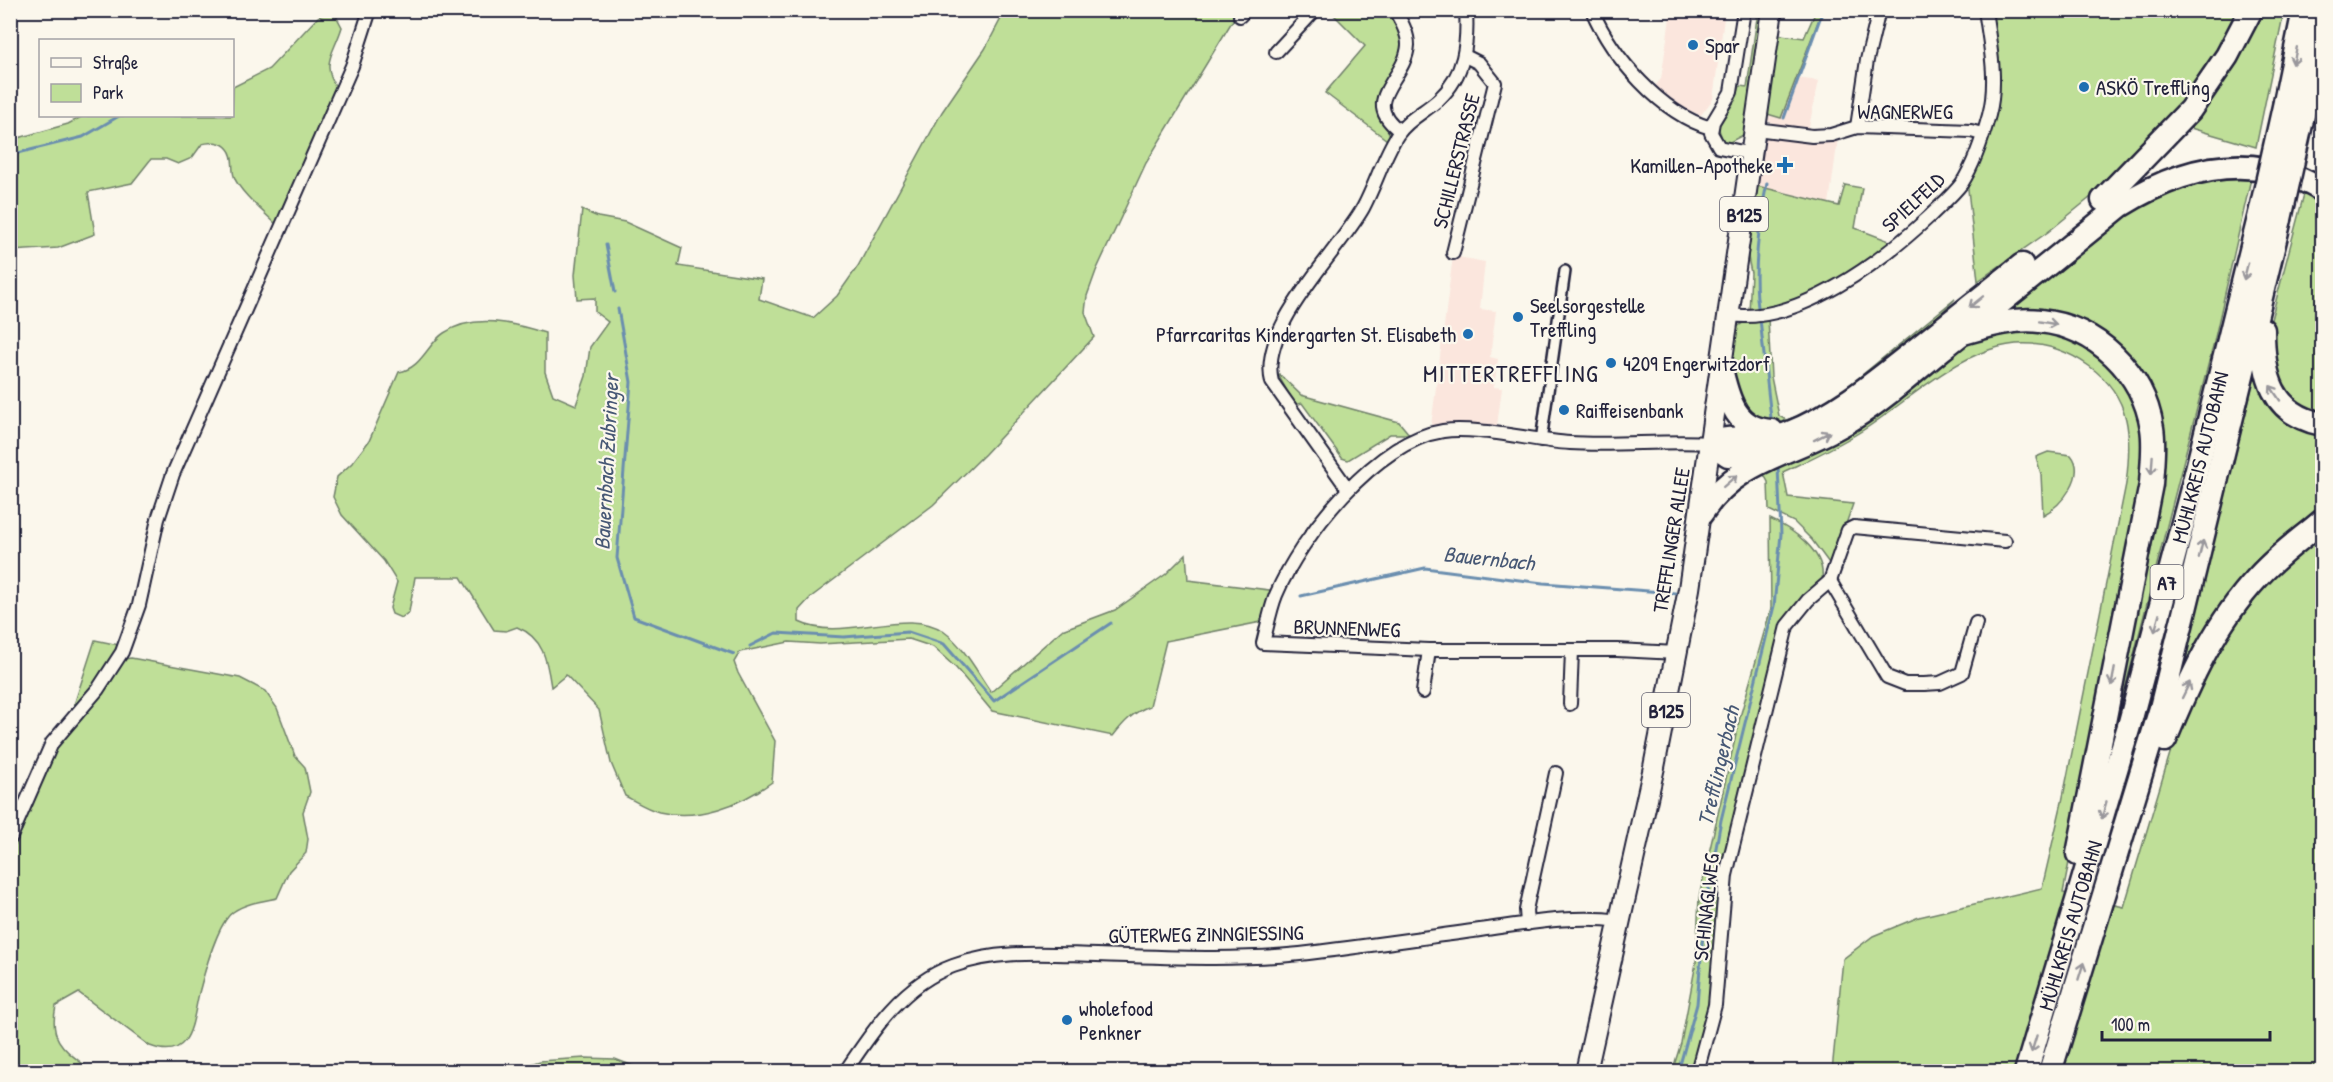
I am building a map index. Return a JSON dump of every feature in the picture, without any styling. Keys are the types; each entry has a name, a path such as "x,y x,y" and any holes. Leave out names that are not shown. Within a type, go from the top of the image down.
{"highway":[{"path":"1711,443 1724,438 1770,438 1800,428 1827,415 1860,393 2103,200 2181,120 2210,83 2251,10"},
{"name":"MÜHLKREIS AUTOBAHN","path":"2295,104 2304,10"},
{"name":"MÜHLKREIS AUTOBAHN","path":"2026,1071 2132,715 2193,485 2270,216 2295,104 2322,24"},
{"path":"2103,200 2150,172 2209,154 2261,154 2292,161 2322,174"},
{"path":"1701,514 1716,494 1736,475 1767,458 1801,446 1852,419 2120,206 2163,182 2214,168 2250,168 2296,177 2322,190"},
{"name":"MÜHLKREIS AUTOBAHN","path":"2050,1071 2134,800 2181,628 2262,294 2270,216"},
{"path":"2262,294 2262,352 2268,381 2274,393 2292,412 2322,424"},
{"path":"1963,333 2021,321 2040,321 2077,331 2111,352 2124,367 2140,393 2152,430 2151,484 2073,880 2064,948"},
{"path":"1722,373 1729,402 1742,421 1757,429 1800,428"},
{"path":"1711,443 1728,455 1767,458"},
{"path":"2134,800 2205,651 2232,608 2260,575 2322,521"}],"main road":[{"name":"TREFFLINGER ALLEE","path":"1586,1071 1616,921 1677,653 1722,373 1739,316 1752,153 1772,10"}],"street":[{"path":"10,839 52,743 98,689 122,652 139,605 158,519 173,474 352,66 370,10"},
{"path":"1276,52 1315,10"},
{"path":"1395,10 1403,25 1408,45 1403,61 1384,96 1382,111 1391,125 1400,131"},
{"path":"1466,10 1466,56 1452,83 1440,98 1411,118 1400,131 1363,209 1301,296 1279,333 1272,353 1270,375 1291,410 1348,489 1396,452 1428,434 1459,431 1592,445 1711,443"},
{"path":"1592,10 1613,50 1635,74 1684,118 1711,128"},
{"path":"1744,10 1731,92 1711,128 1712,138 1719,147 1752,153"},
{"path":"1857,127 1867,60 1879,10"},
{"name":"SPIELFELD","path":"1739,316 1766,314 1789,308 1853,277 1907,236 1962,182 1982,134 1992,100 1993,79 1985,10"},
{"name":"SCHILLERSTRASSE","path":"1453,253 1495,82 1479,63 1466,56"},
{"name":"WAGNERWEG","path":"1756,129 1821,136 1857,127 1971,130 1982,134"},
{"path":"1541,441 1565,271"},
{"name":"BRUNNENWEG","path":"1348,489 1314,532 1275,596 1263,643 1429,650 1677,653"},
{"path":"1976,623 1962,673 1940,683 1895,682 1887,677 1830,581 1844,537 1848,530 1854,527 2005,541"},
{"name":"SCHINAGLWEG","path":"1697,1071 1715,1005 1726,875 1781,642 1796,613 1830,581"},
{"name":"BRUNNENWEG","path":"1423,692 1429,650"},
{"path":"1570,704 1572,650"},
{"path":"1527,924 1526,910 1556,773"},
{"name":"GÜTERWEG ZINNGIESSING","path":"845,1071 875,1027 910,991 929,977 952,966 983,958 1050,954 1265,957 1583,918 1616,921"}],"shaded area":[{"name":"Spar","path":"1671,11 1725,11 1713,99 1701,115 1686,110 1655,86 1661,79"},
{"path":"1796,78 1819,81 1808,131 1787,128 1765,120 1764,113 1781,117"},
{"path":"1764,138 1811,141 1838,138 1829,204 1757,186"},
{"name":"Pfarrcaritas Kindergarten St. Elisabeth","path":"1453,256 1485,262 1480,309 1496,311 1490,357 1498,359 1494,387 1502,388 1497,426 1459,423 1431,426"}],"green space":[{"path":"1005,11 1233,11 1233,20 1146,163 1096,271 1087,296 1085,312 1094,337 985,454 933,505 811,597 799,610 799,622 835,629 911,622 928,624 951,637 970,660 991,692 1062,630 1115,610 1166,574 1186,554 1188,580 1277,591 1266,621 1166,641 1150,706 1129,718 1113,736 992,711 956,668 933,647 909,639 820,644 789,642 740,652 734,662 738,673 775,741 772,782 733,804 704,813 674,814 650,809 625,796 611,763 599,710 566,675 551,687 546,659 539,644 533,637 517,627 506,631 494,630 461,577 415,577 409,612 401,618 392,614 390,608 397,582 384,561 342,515 333,497 337,477 352,463 369,441 399,372 407,370 419,361 444,333 468,323 507,323 545,333 545,372 553,395 576,405 586,376 590,347 608,322 595,312 595,298 577,299 575,275 582,210 598,217 625,222 682,248 678,266 762,279 759,299 813,318 837,296 858,266 942,112 985,49"},
{"path":"1330,11 1390,11 1402,37 1403,47 1381,117 1390,135 1387,140 1325,93 1365,46"},
{"path":"1758,11 1766,11 1745,134 1728,143 1723,141 1718,127 1736,99 1740,86 1747,87"},
{"path":"1816,11 1822,11 1781,118 1764,113 1774,34 1804,38"},
{"name":"ASKÖ Treffling","path":"1990,11 2244,11 2211,70 2118,175 2048,232 1978,281 1967,180 1989,131"},
{"path":"2257,11 2284,11 2256,147 2187,127"},
{"path":"326,13 335,14 342,27 329,65 329,72 337,89 277,225 246,195 237,182 228,149 222,144 213,142 202,144 192,158 178,164 166,159 151,159 132,183 88,192 95,234 58,248 11,251 11,140 68,124 81,117 234,117 234,86 269,69 318,17"},
{"path":"2252,174 2214,342 2111,744 2158,458 2119,353 2000,318 2013,300 2163,188"},
{"path":"1845,185 1862,188 1855,228 1892,242 1859,266 1807,295 1749,313 1751,273 1748,257 1757,186 1839,206"},
{"path":"2320,193 2322,195 2322,419 2279,391 2269,327 2304,194"},
{"path":"1955,299 1898,352 1821,408 1799,419 1781,424 1745,416 1731,373 1737,327 1746,321 1768,318 1771,377 1779,416 1786,420 1814,411 1835,397"},
{"path":"2029,326 2100,350 2138,400 2147,461 2063,893 2124,907 2177,730 2241,607 2322,530 2322,1071 1832,1071 1843,959 1873,936 1919,917 2042,888 2062,802 2126,484 2128,434 2126,419 2114,391 2089,366 2058,350 2028,344 2000,347 1972,357 1945,372 1858,434 1783,472 1788,497 1853,504 1833,561 1829,563 1812,540 1794,522 1769,510 1768,482 1761,469 1972,338"},
{"path":"2258,363 2322,429 2322,515 2179,681"},
{"path":"1276,371 1301,395 1399,422 1409,434 1390,434 1348,460 1342,458 1302,403 1295,405"},
{"path":"2048,452 2071,455 2076,471 2070,489 2058,505 2043,515 2041,474 2036,457"},
{"path":"1770,519 1806,542 1819,560 1822,580 1796,608 1720,892 1709,1014 1692,1071 1672,1072 1681,1043 1696,963 1699,897 1740,717 1771,608"},
{"path":"95,640 119,645 107,669 72,711"},
{"path":"131,658 240,678 265,691 277,708 295,756 305,767 310,792 303,812 308,839 306,853 289,871 277,898 243,906 227,918 212,950 191,1027 182,1044 174,1049 164,1050 150,1046 79,993 56,1006 55,1029 57,1037 67,1051 92,1071 11,1072 11,847 22,830 55,745 124,659"},
{"path":"615,1059 646,1071 508,1071 540,1061"}],"waterway":[{"name":"Trefflingerbach","path":"1784,118 1823,10"},
{"name":"Bauernbach Zubringer","path":"10,155 83,137 117,117"},
{"name":"Trefflingerbach","path":"1759,313 1756,282 1757,248 1767,183"},
{"name":"Bauernbach Zubringer","path":"606,245 615,292"},
{"name":"Bauernbach Zubringer","path":"618,309 631,382 617,558 634,617 734,654"},
{"name":"Trefflingerbach","path":"1760,319 1771,418"},
{"name":"Trefflingerbach","path":"1678,1072 1697,1004 1705,909 1721,820 1774,606 1781,534 1778,467"},
{"name":"Bauernbach","path":"1301,596 1425,568 1543,583 1675,593"},
{"name":"Bauernbach Zubringer","path":"750,646 776,633 844,637 908,632 944,644 994,701 1111,623"},
{"name":"Bauernbach","path":"559,1072 577,1070"}],"place":[{"name":"Spar","path":"1693,45"},
{"name":"ASKÖ Treffling","path":"2084,87"},
{"name":"Kamillen-Apotheke","path":"1785,165"},
{"name":"Seelsorgestelle Treffling","path":"1518,317"},
{"name":"Pfarrcaritas Kindergarten St. Elisabeth","path":"1468,334"},
{"name":"4209 Engerwitzdorf","path":"1611,363"},
{"name":"Raiffeisenbank","path":"1564,410"},
{"name":"wholefood Penkner","path":"1067,1020"}],"district":[{"name":"MITTERTREFFLING","path":"1511,373"}]}
